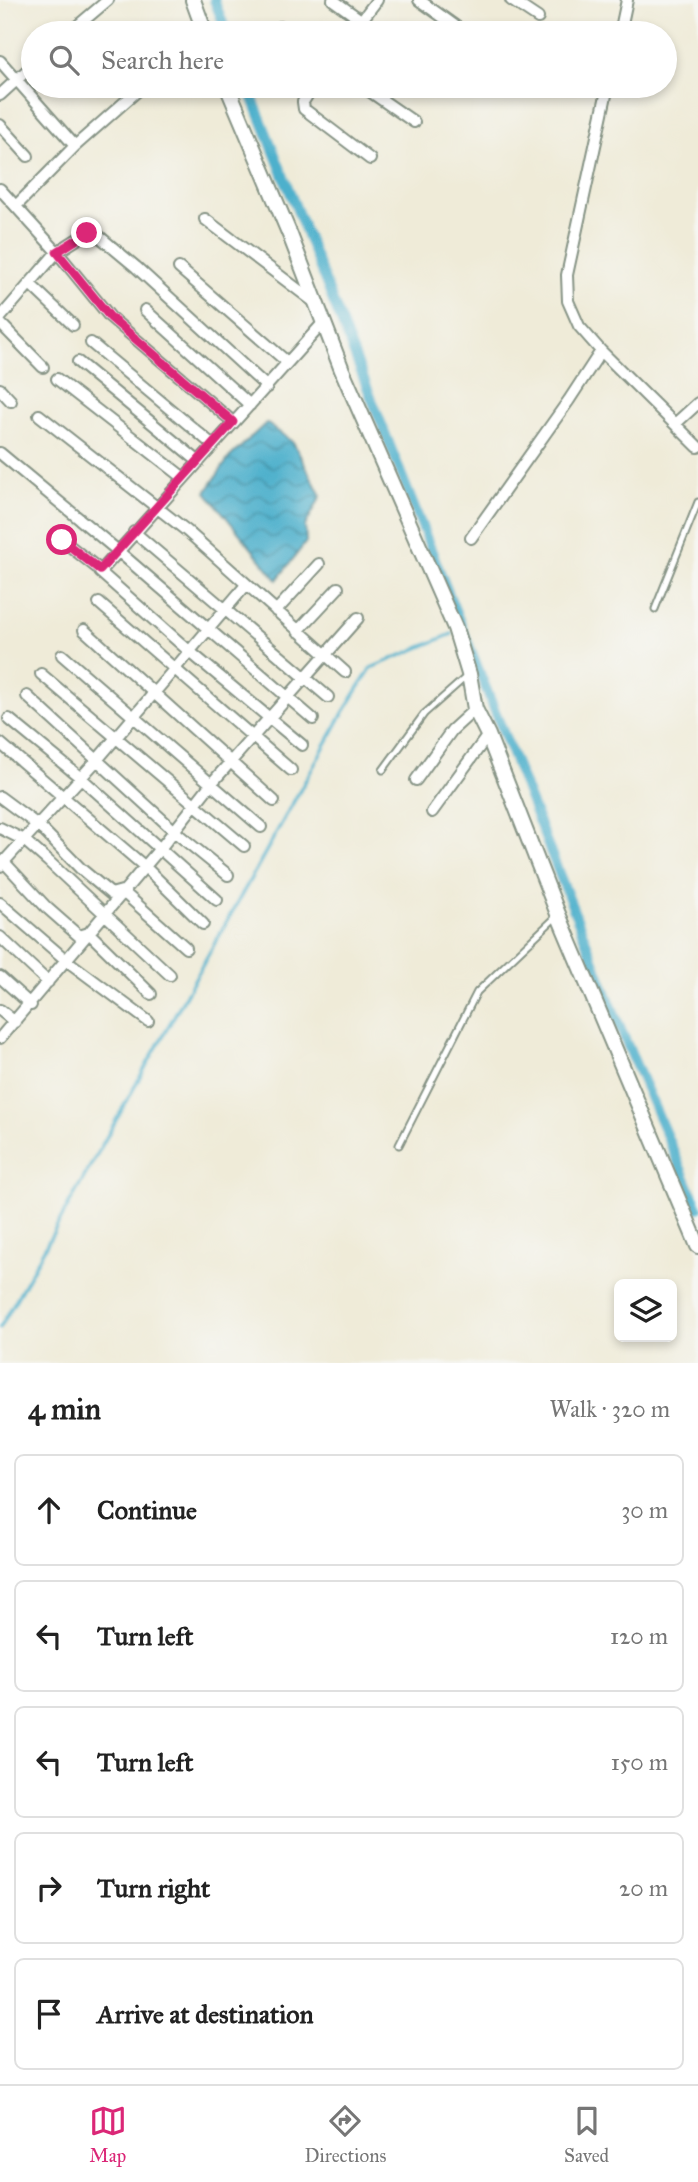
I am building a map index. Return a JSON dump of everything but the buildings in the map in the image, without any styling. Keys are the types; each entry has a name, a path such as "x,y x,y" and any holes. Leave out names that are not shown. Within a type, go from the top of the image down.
{"main road":[{"path":"193,0 200,21"},
{"path":"232,98 323,323 457,634 469,674 475,709 698,1246"}],"street":[{"path":"83,21 108,0"},
{"path":"333,0 361,20 377,0"},
{"path":"419,0 448,21"},
{"path":"512,0 538,18"},
{"path":"623,21 627,0"},
{"path":"0,61 21,86"},
{"path":"0,94 21,76"},
{"path":"32,98 75,146"},
{"path":"16,206 75,146 129,98"},
{"path":"306,98 304,109 370,159"},
{"path":"379,98 414,122"},
{"path":"605,98 567,275 566,290 572,313 579,326 601,351 698,447"},
{"path":"0,125 27,156"},
{"path":"0,190 57,252 110,317 233,422"},
{"path":"205,219 317,304"},
{"path":"43,367 0,320 57,252 87,233 99,234 267,387"},
{"path":"179,268 287,362"},
{"path":"31,285 73,325"},
{"path":"145,310 250,405"},
{"path":"100,570 323,323"},
{"path":"91,343 213,444"},
{"path":"471,538 601,351"},
{"path":"78,362 199,462"},
{"path":"57,379 184,478"},
{"path":"0,389 11,401"},
{"path":"675,424 698,403"},
{"path":"39,415 157,507 345,672"},
{"path":"0,453 313,719"},
{"path":"134,532 328,697"},
{"path":"62,540 302,745"},
{"path":"276,611 319,564"},
{"path":"89,933 79,936 1,863 39,826 97,761 246,585"},
{"path":"298,631 338,588"},
{"path":"99,603 292,770"},
{"path":"0,1038 31,1005 210,785 358,618"},
{"path":"84,630 274,801"},
{"path":"62,655 261,827"},
{"path":"41,674 244,846"},
{"path":"27,696 228,875"},
{"path":"416,780 452,730 475,709"},
{"path":"9,719 81,778 217,900"},
{"path":"432,812 488,735"},
{"path":"0,743 144,866 203,924"},
{"path":"0,797 39,826 81,869 111,894 122,891"},
{"path":"0,828 24,840 105,912 170,975"},
{"path":"122,891 186,948"},
{"path":"0,903 66,960 148,1021"},
{"path":"89,933 151,994"},
{"path":"0,937 48,982"},
{"path":"0,977 31,1005"},
{"path":"0,1010 15,1022"}],"lane":[{"path":"655,609 698,502"},
{"path":"383,770 424,714 469,674"},
{"path":"399,1145 477,992 558,914"}],"water":[{"path":"266,423 293,442 321,496 305,526 306,542 277,580 206,492 229,458"}],"waterway":[{"path":"214,0 222,21"},
{"path":"253,98 621,1030 698,1208"},
{"path":"0,1328 342,715 371,668 452,634"}],"route":[{"path":"62,540 100,570 233,422 110,317 57,252 87,233"}]}
